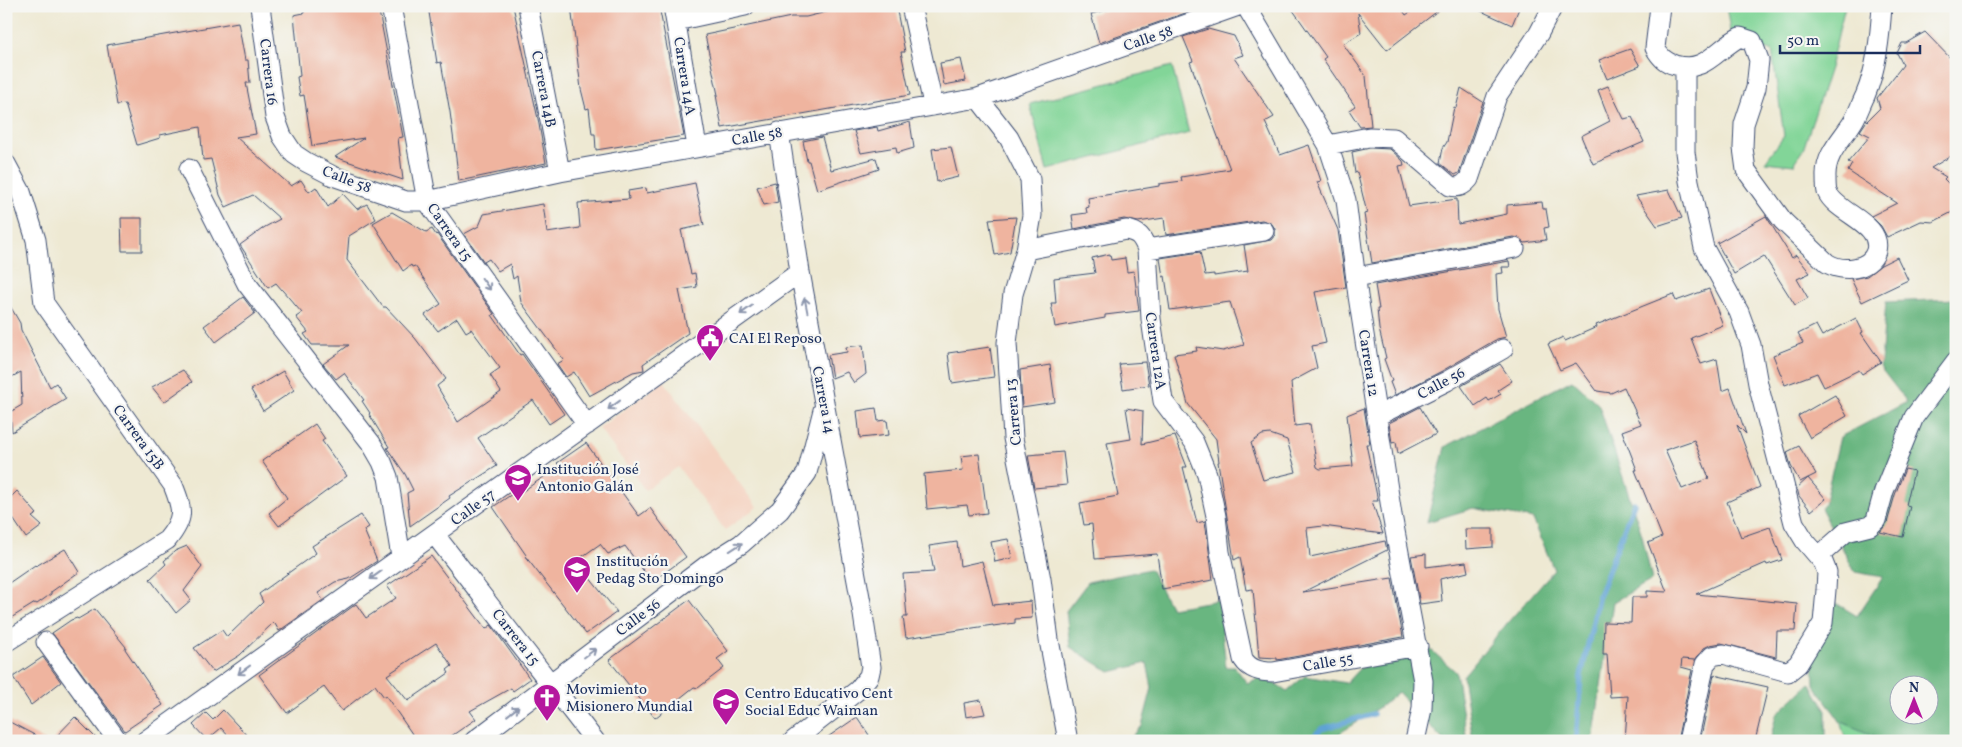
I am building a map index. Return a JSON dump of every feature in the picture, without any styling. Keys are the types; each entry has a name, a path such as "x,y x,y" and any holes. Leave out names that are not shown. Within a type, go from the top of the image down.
{"street":[{"name":"Carrera 16","path":"260,6 275,117 282,136"},
{"name":"Carrera 15","path":"391,6 427,201 587,425"},
{"name":"Carrera 14B","path":"528,6 560,172"},
{"path":"675,14 745,6"},
{"path":"911,6 933,104"},
{"name":"Calle 58","path":"282,136 294,154 333,176 406,201 427,201 560,172 933,104 978,98 1238,6"},
{"name":"Carrera 12","path":"1246,6 1328,145 1346,200 1392,516 1424,681 1422,709 1415,741"},
{"path":"1328,145 1370,137 1394,138 1450,186 1457,188 1464,186 1469,180 1497,96 1539,33 1553,6"},
{"path":"1660,6 1655,48 1664,60 1685,68 1699,66 1728,43 1740,37 1752,41 1759,60 1756,88 1744,124 1743,148 1746,170 1783,221 1827,263 1834,267 1846,269 1857,267 1866,262 1874,255 1876,243 1870,228 1839,206 1827,192 1826,175 1834,146 1854,120 1866,93 1875,65 1882,6"},
{"name":"Carrera 14A","path":"675,14 697,147"},
{"path":"1685,68 1685,152 1689,181 1704,248 1739,312 1751,345 1758,384 1794,523 1805,541 1819,556 1827,572 1823,623 1798,664 1788,672 1723,654 1712,656 1705,664 1688,741"},
{"name":"Carrera 13","path":"978,98 1009,138 1030,179 1032,215 1026,250 1014,294 1007,343 1014,438 1041,579 1049,640 1068,741"},
{"name":"Carrera 14","path":"779,132 800,272 862,608 871,667 869,676 858,690 793,741"},
{"name":"Carrera 15B","path":"6,164 21,192 36,240 44,303 173,485 179,500 181,514 180,521 167,540 6,642"},
{"path":"189,169 247,284 371,443 382,462 392,493 401,557"},
{"path":"1026,250 1126,230 1141,236 1146,249 1264,231"},
{"path":"1356,276 1515,248"},
{"name":"Carrera 12A","path":"1146,249 1151,320 1163,401 1194,442 1207,474 1216,516 1220,552 1244,659"},
{"name":"Calle 57","path":"145,741 800,272"},
{"name":"Calle 56","path":"1378,416 1447,381 1503,349"},
{"path":"1819,556 1846,532 1870,526 1876,520 1884,491 1914,417 1956,361"},
{"name":"Calle 56","path":"474,741 706,566 741,544 780,510 807,473 825,404"},
{"name":"Carrera 15","path":"434,535 551,682 595,741"},
{"path":"46,642 118,741"},
{"name":"Calle 55","path":"1244,659 1248,666 1255,670 1273,672 1418,646"}],"shaded area":[{"path":"664,381 757,507 725,530 678,467 645,490 599,428"}],"green space":[{"path":"1726,6 1845,6 1830,68 1803,150 1794,165 1765,162 1784,136 1772,50 1733,49"},
{"path":"1172,66 1189,133 1047,170 1030,104"},
{"path":"1956,299 1956,741 1886,741 1840,721 1814,684 1812,639 1819,593 1857,616 1883,577 1855,572 1821,508 1824,505 1840,437 1907,402 1879,366 1881,362 1886,302"},
{"path":"1572,380 1599,405 1642,535 1652,580 1613,602 1593,741 1473,741 1463,676 1554,570 1533,519 1473,508 1427,522 1445,447"},
{"path":"1150,569 1171,608 1219,600 1226,667 1235,667 1247,683 1264,676 1287,691 1305,676 1346,683 1360,668 1430,649 1456,672 1467,741 1444,741 1398,692 1384,704 1328,741 1128,741 1142,726 1152,688 1147,663 1110,672 1070,647 1066,611 1088,582"},
{"path":"1810,683 1826,710 1826,741 1770,741 1776,715"},
{"path":"1840,721 1886,741 1846,741"}],"building":[{"path":"330,6 378,6 403,137 398,138 403,180 335,157 364,138 312,146 304,95 300,96 297,77 300,76 294,15 304,13 304,9"},
{"path":"428,6 513,6 546,163 459,181 450,112 441,62 437,63"},
{"path":"571,6 659,6 684,136 596,150 595,134 592,134 589,108 586,109 581,89"},
{"path":"851,6 896,6 905,52 901,52 910,95 722,128 716,95 718,95 705,35 791,17 806,17"},
{"path":"1121,6 1200,6 1200,8 1099,43 1091,14"},
{"path":"1290,6 1400,6 1406,15 1419,6 1444,6 1387,50 1358,13 1361,33 1343,44 1366,76 1371,126 1360,127 1349,110 1355,106 1323,59 1326,57"},
{"path":"1470,6 1520,6 1512,25"},
{"path":"238,22 245,60 248,60 250,83 246,83 256,134 236,137 291,186 301,180 309,192 316,187 328,207 343,194 357,209 367,204 376,219 349,236 347,260 383,307 386,307 415,338 446,379 437,386 458,422 501,392 490,375 500,368 471,329 466,332 457,318 438,331 425,315 441,304 415,266 412,267 411,265 403,271 373,223 392,212 426,232 432,229 437,234 494,314 492,315 520,355 522,354 564,414 549,424 533,400 478,438 497,466 449,496 450,498 410,526 407,493 413,490 405,474 387,448 389,447 362,401 364,400 344,373 336,379 323,364 349,345 312,345 304,334 308,332 296,317 302,313 276,283 268,288 240,245 280,219 253,195 226,207 220,195 211,159 203,160 200,127 160,135 160,138 137,145 125,104 117,105 107,45"},
{"path":"1208,29 1234,36 1243,55 1234,58 1274,117 1265,122 1280,155 1309,145 1321,181 1317,182 1338,230 1346,287 1315,292 1326,343 1312,346 1317,368 1291,382 1295,426 1310,424 1317,467 1320,469 1353,466 1347,415 1364,408 1370,444 1366,444 1378,501 1372,501 1383,534 1323,526 1307,528 1310,557 1385,541 1387,550 1303,592 1392,578 1403,637 1277,660 1277,658 1259,657 1253,589 1246,590 1240,557 1234,560 1216,439 1188,404 1174,354 1197,351 1196,347 1223,351 1244,345 1230,302 1170,310 1165,276 1163,277 1160,258 1200,252 1205,275 1214,274 1214,276 1248,271 1244,245 1271,240 1275,235 1275,229 1272,224 1262,220 1166,235 1164,218 1138,222 1124,219 1074,229 1072,215 1087,213 1086,208 1089,207 1088,198 1159,186 1159,184 1182,181 1181,177 1230,169 1190,62 1193,61 1183,37","holes":["1270,434 1287,440 1296,472 1263,480 1251,443 1262,435"]},
{"path":"1925,32 1956,64 1956,153 1931,168 1946,177 1944,179 1956,191 1956,210 1933,222 1921,221 1887,237 1881,226 1871,216 1897,203 1848,171 1852,164 1848,162 1870,136 1860,131 1880,108 1877,98 1903,65 1897,53 1902,43 1906,43"},
{"path":"1630,49 1640,66 1607,79 1599,60"},
{"path":"961,59 966,81 944,85 940,63"},
{"path":"1608,86 1624,119 1632,117 1644,142 1593,164 1581,136 1610,121 1598,90"},
{"path":"1461,88 1483,102 1459,173 1455,175 1440,163 1443,148 1447,142 1454,107 1456,108"},
{"path":"910,122 914,148 897,153 896,147 861,153 854,131 877,127 878,131"},
{"path":"822,137 831,170 876,158 879,169 817,190 809,161 807,161 803,141"},
{"path":"951,147 958,177 937,182 932,149"},
{"path":"1370,148 1390,149 1403,161 1404,165 1399,166 1409,206 1457,199 1458,224 1507,214 1507,205 1542,202 1543,209 1546,209 1549,227 1544,228 1546,240 1525,243 1519,238 1513,237 1372,263 1364,214 1367,213 1357,172 1355,173 1352,152"},
{"path":"775,182 778,202 764,205 757,187"},
{"path":"695,183 704,225 681,230 691,274 695,273 697,287 679,290 688,333 643,364 644,370 633,372 589,396 574,372 566,377 557,364 564,360 521,302 517,276 513,279 510,264 498,271 489,259 484,262 464,234 479,226 484,214 543,204 547,233 580,228 578,203 629,199 628,191 646,188 647,193"},
{"path":"1669,190 1682,218 1657,226 1636,196"},
{"path":"1766,216 1792,258 1796,255 1810,273 1797,279 1808,298 1795,305 1764,256 1734,274 1717,243"},
{"path":"1016,217 1010,252 995,255 989,219"},
{"path":"121,218 142,218 142,251 122,251"},
{"path":"1110,254 1111,260 1125,258 1127,272 1134,271 1139,311 1105,315 1105,318 1055,327 1051,303 1056,303 1054,278 1095,273 1092,258"},
{"path":"1897,257 1908,280 1862,302 1851,279 1867,276 1881,265"},
{"path":"1509,261 1510,267 1502,267 1503,273 1496,274 1498,309 1506,337 1497,339 1442,371 1395,395 1384,359 1386,358 1379,329 1377,309 1379,309 1375,285"},
{"path":"1709,289 1723,325 1691,338 1701,364 1717,359 1722,391 1730,388 1746,434 1737,425 1760,487 1727,502 1741,537 1770,527 1782,560 1767,565 1766,563 1696,594 1797,604 1795,631 1777,631 1776,657 1721,643 1704,648 1695,660 1682,659 1681,667 1692,670 1677,741 1625,741 1628,696 1610,697 1607,654 1603,654 1604,622 1631,623 1632,597 1647,597 1647,591 1667,592 1648,543 1662,537 1635,470 1637,470 1622,431 1641,424 1624,387 1611,393 1597,391 1576,363 1560,370 1548,344 1563,337 1565,341 1597,327 1596,325 1673,294 1676,301","holes":["1694,440 1709,478 1682,489 1665,450"]},
{"path":"243,297 255,313 216,342 204,326"},
{"path":"6,299 20,323 21,330 50,387 56,383 66,399 12,432 10,412 22,405 21,372 6,380"},
{"path":"1856,318 1863,332 1861,333 1881,362 1862,374 1859,370 1824,387 1817,373 1785,385 1773,355 1803,343 1798,334 1816,325 1822,336"},
{"path":"863,345 866,374 854,383 847,372 832,378 828,355 847,352 846,347"},
{"path":"990,347 994,377 952,383 948,353"},
{"path":"1145,362 1149,385 1123,389 1119,364"},
{"path":"1500,364 1512,381 1498,390 1501,394 1489,401 1487,398 1475,406 1461,386"},
{"path":"1050,365 1055,402 1022,407 1020,370"},
{"path":"183,370 192,382 164,402 152,387"},
{"path":"283,371 294,390 263,411 251,390"},
{"path":"1835,395 1847,416 1810,438 1798,416"},
{"path":"1420,407 1436,434 1398,454 1396,442 1392,443 1389,423"},
{"path":"876,408 878,421 887,420 889,435 860,438 857,411"},
{"path":"1126,408 1143,411 1142,444 1175,436 1187,467 1183,467 1197,523 1205,521 1213,580 1162,589 1157,554 1095,559 1092,524 1084,525 1080,503 1118,496 1107,443 1131,439"},
{"path":"315,424 325,439 322,441 347,476 279,526 269,513 287,498 262,461"},
{"path":"586,443 639,516 650,508 686,557 652,582 625,546 608,554 600,544 576,561 617,612 586,634 525,556 493,507 518,490 520,493 560,466 557,463"},
{"path":"1799,446 1816,474 1800,482 1791,466 1787,452"},
{"path":"1063,452 1067,485 1034,488 1028,455"},
{"path":"979,454 987,513 969,515 967,505 927,509 924,474 963,470 961,456"},
{"path":"1905,469 1914,471 1906,505 1910,506 1903,537 1880,532 1887,523"},
{"path":"1808,478 1826,499 1811,511 1799,496 1797,488"},
{"path":"17,491 37,514 32,517 42,526 26,538 6,508 6,502"},
{"path":"361,515 369,527 364,530 377,561 349,579 335,582 318,593 323,600 279,631 274,622 240,655 213,672 194,648 222,630 227,637 263,602 259,594 316,553 312,546"},
{"path":"1465,529 1493,529 1493,547 1466,549"},
{"path":"1008,539 1012,558 995,562 991,542"},
{"path":"957,542 960,566 982,561 993,605 1031,601 1032,618 1015,619 1015,623 906,638 903,617 907,617 903,574 934,572 929,546"},
{"path":"187,546 202,567 184,591 191,600 176,613 150,579 166,564 164,561 175,551"},
{"path":"65,549 79,572 37,604 35,603 6,621 6,585 35,565"},
{"path":"1426,554 1426,567 1466,562 1468,572 1440,579 1442,601 1420,604 1411,556"},
{"path":"431,556 486,629 491,625 530,679 513,691 511,688 470,711 476,719 444,741 417,741 386,696 384,697 375,685 342,711 324,687 287,713 259,675 356,604 366,618 396,598 387,586","holes":["436,643 452,666 447,670 449,673 408,701 387,675"]},
{"path":"689,600 728,651 717,659 724,668 698,688 694,687 655,718 609,660"},
{"path":"95,609 126,647 125,649 163,705 125,731 52,633 71,620 78,619"},
{"path":"43,657 61,682 31,705 13,677"},
{"path":"1714,675 1768,687 1755,741 1700,741"},
{"path":"981,700 985,714 966,717 964,703"},
{"path":"223,710 252,741 233,741 221,728 207,740 193,725 206,713 213,720"},
{"path":"75,717 99,741 52,741"},
{"path":"857,717 869,735 860,741 822,741"},
{"path":"6,720 46,741 6,741"}],"waterway":[{"path":"1576,741 1581,676 1599,595 1634,503"},
{"path":"1309,741 1321,729 1373,714"}],"place":[{"name":"CAI El Reposo","path":"710,362"},
{"name":"Institución José Antonio Galán","path":"518,502"},
{"name":"Institución Pedag Sto Domingo","path":"577,594"},
{"name":"Movimiento Misionero Mundial","path":"547,722"},
{"name":"Centro Educativo Cent Social Educ Waiman","path":"726,726"}]}
